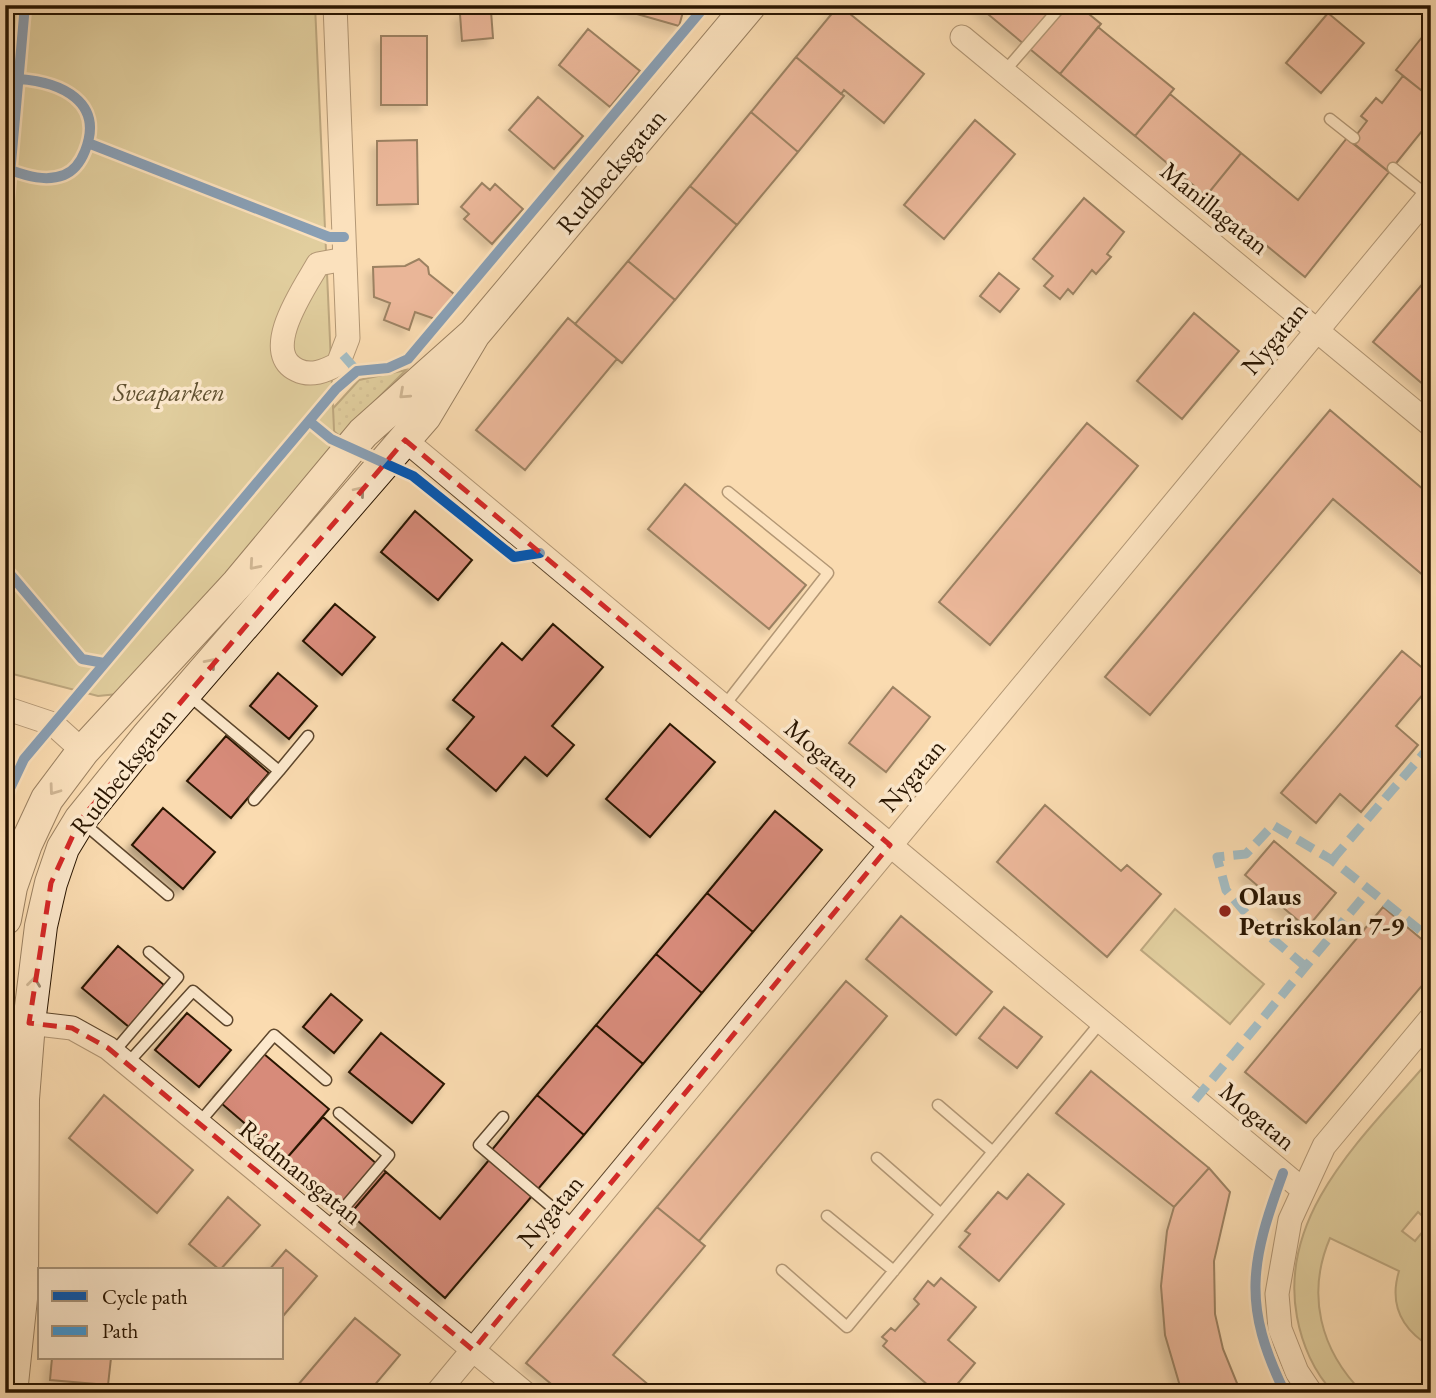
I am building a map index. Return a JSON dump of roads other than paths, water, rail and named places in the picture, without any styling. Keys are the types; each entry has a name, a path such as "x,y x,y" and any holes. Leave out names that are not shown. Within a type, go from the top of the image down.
{"main road":[{"name":"Rudbecksgatan","path":"5,919 10,887 26,844 47,799 83,751 238,583 363,433 474,334 751,6"},
{"name":"Rudbecksgatan","path":"11,1393 22,1289 23,1098 29,1023 41,926 63,848 80,820 185,693 425,416 474,334"}],"street":[{"path":"335,5 345,259 348,338 338,364 324,371 299,372 290,366 282,345 288,319 318,264 345,259"},
{"name":"Manillagatan","path":"962,37 1431,425"},
{"name":"Nygatan","path":"437,1393 1428,199"},
{"name":"Mogatan","path":"405,440 1302,1189"},
{"path":"5,708 53,724 83,751"},
{"path":"1311,1393 1297,1371 1280,1329 1277,1294 1290,1220 1324,1146 1431,1018"},
{"name":"Rådmansgatan","path":"29,1023 72,1028 120,1059 524,1393"}],"lane":[{"path":"1004,72 1062,5"},
{"path":"1330,119 1354,138"},
{"path":"1393,168 1428,199"},
{"path":"724,706 828,573 728,492"},
{"path":"185,693 279,771"},
{"path":"254,800 308,736"},
{"path":"80,820 168,895"},
{"path":"120,1059 178,977 149,952"},
{"path":"120,1059 192,990 227,1020"},
{"path":"782,1270 848,1327 1101,1022"},
{"path":"198,1124 274,1035 326,1080"},
{"path":"5,1176 23,1098"},
{"path":"938,1105 993,1152"},
{"path":"326,1229 389,1155 339,1113"},
{"path":"503,1116 479,1145 574,1227"},
{"path":"877,1158 942,1214"},
{"path":"827,1216 894,1272"}],"place":[{"name":"Olaus Petriskolan 7-9","path":"1225,911"}],"park label":[{"name":"Sveaparken","path":"169,392"}]}
